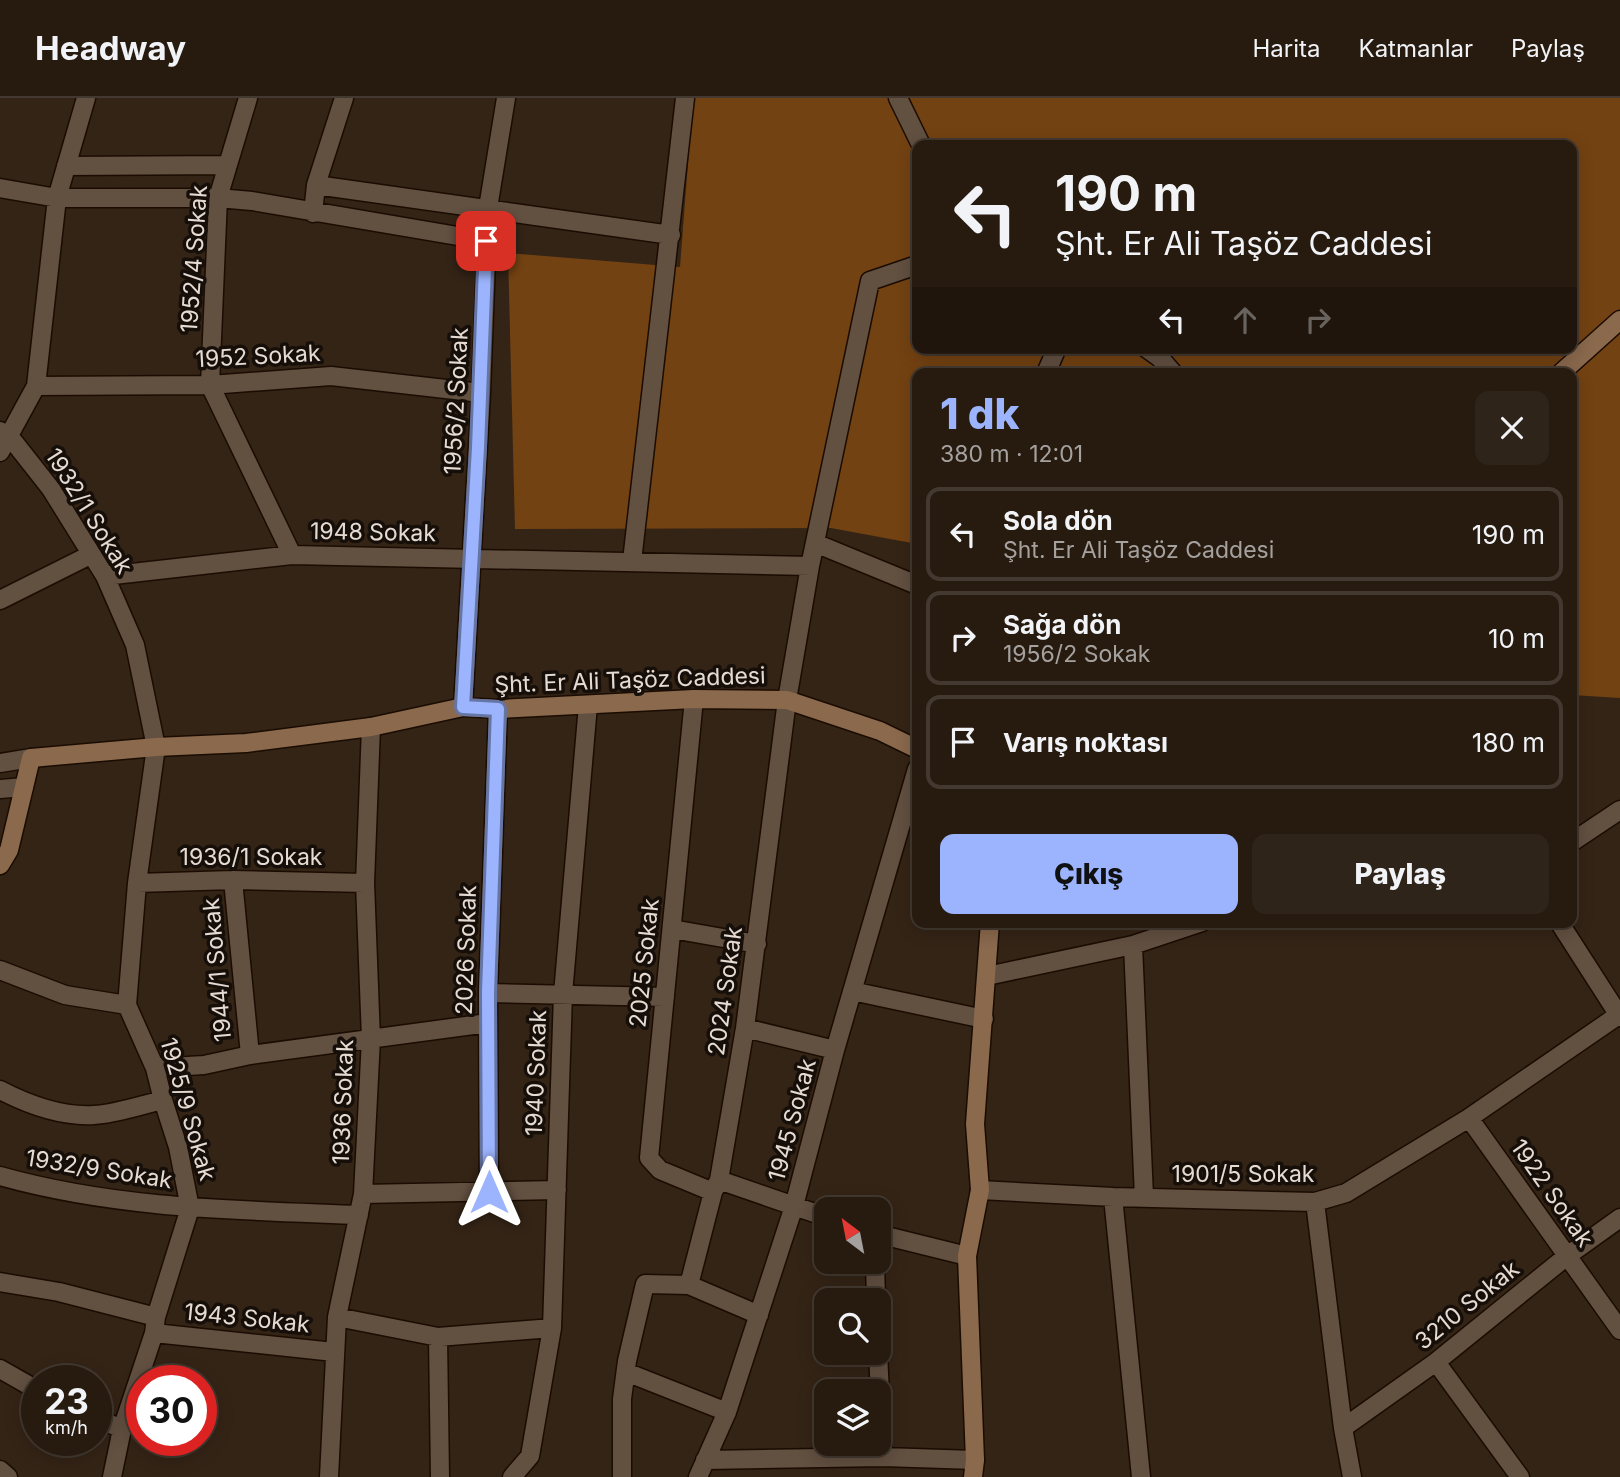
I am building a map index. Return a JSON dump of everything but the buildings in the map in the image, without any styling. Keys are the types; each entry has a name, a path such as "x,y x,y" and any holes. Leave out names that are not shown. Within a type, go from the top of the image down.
{"street":[{"path":"3,440 36,386 57,198 86,98"},
{"name":"1952/4 Sokak","path":"210,384 218,198 248,98"},
{"path":"313,213 316,185 344,98"},
{"name":"1956/2 Sokak","path":"463,707 481,393 488,208 506,98"},
{"path":"632,561 685,98"},
{"path":"898,98 919,140"},
{"path":"66,166 228,165"},
{"path":"316,185 671,235"},
{"path":"0,188 57,198 218,198 252,201 486,241"},
{"name":"2024 Sokak","path":"689,1285 716,1186 745,1028 787,701 810,566 870,281 912,267"},
{"path":"1567,368 1620,320"},
{"path":"1154,354 1169,368"},
{"name":"1952 Sokak","path":"36,386 210,384 331,376 481,393"},
{"path":"210,384 292,555"},
{"name":"1932/1 Sokak","path":"3,440 51,489 105,576 135,645 156,747"},
{"path":"815,543 912,583"},
{"path":"0,600 90,555"},
{"name":"1948 Sokak","path":"105,576 292,555 810,566"},
{"name":"Şht. Er Ali Taşöz Caddesi","path":"30,758 156,747 246,743 372,727 463,707 498,709 694,699 787,701 880,731 912,747"},
{"name":"2025 Sokak","path":"694,699 649,1158 660,1170 814,1213"},
{"name":"1940 Sokak","path":"512,1477 530,1455 552,1328 563,994 588,705"},
{"name":"2026 Sokak","path":"489,1192 488,993 498,709"},
{"name":"1936 Sokak","path":"329,1477 337,1317 363,1194 371,1039 365,883 372,727"},
{"name":"1925/9 Sokak","path":"112,1477 122,1429 190,1208 178,1147 155,1068 127,1004 137,883 156,747"},
{"path":"0,763 30,758 3,855"},
{"name":"1945 Sokak","path":"702,1469 727,1412 794,1206 835,1049 912,786"},
{"path":"0,789 24,787"},
{"path":"1577,839 1620,810"},
{"name":"1936/1 Sokak","path":"137,883 233,880 365,883"},
{"name":"1944/1 Sokak","path":"233,880 250,1055"},
{"path":"702,1469 883,1457 974,1468 967,1256 981,1190 975,1124 990,928"},
{"path":"987,976 1133,945 1184,928"},
{"name":"1901/5 Sokak","path":"981,1190 1113,1197 1315,1202 1346,1193 1469,1118 1620,1016 1563,928"},
{"path":"672,929 757,944"},
{"path":"1133,945 1144,1197"},
{"path":"0,970 65,995 127,1004"},
{"path":"852,991 984,1018"},
{"path":"488,993 665,997"},
{"path":"155,1068 204,1065 250,1055 488,1023"},
{"path":"745,1028 835,1049"},
{"path":"0,1090 15,1098 55,1111 94,1115 163,1100"},
{"name":"1922 Sokak","path":"1469,1118 1620,1330"},
{"name":"1932/9 Sokak","path":"0,1176 96,1197 190,1208 359,1215"},
{"path":"363,1194 557,1190"},
{"path":"1113,1197 1141,1477"},
{"path":"1315,1202 1343,1429 1352,1477"},
{"name":"3210 Sokak","path":"1343,1429 1436,1362 1567,1256 1620,1217"},
{"path":"891,1237 967,1256"},
{"name":"1943 Sokak","path":"0,1282 59,1292 155,1325 334,1352"},
{"path":"622,1477 622,1399 645,1284 689,1285 759,1315"},
{"name":"1943 Sokak","path":"337,1317 438,1337 552,1328"},
{"path":"438,1337 440,1477"},
{"path":"1436,1362 1520,1477"},
{"path":"879,1365 883,1457"},
{"path":"0,1369 21,1381"},
{"path":"626,1372 727,1412"},
{"path":"112,1425 122,1429"},
{"path":"0,1470 8,1477"}],"shaded area":[{"path":"693,98 1620,98 1620,698 1577,695 1577,368 912,368 912,543 831,528 515,529 508,253 680,267"}],"route":[{"path":"486,241 482,368 463,707 498,709 488,993 489,1192"}]}
